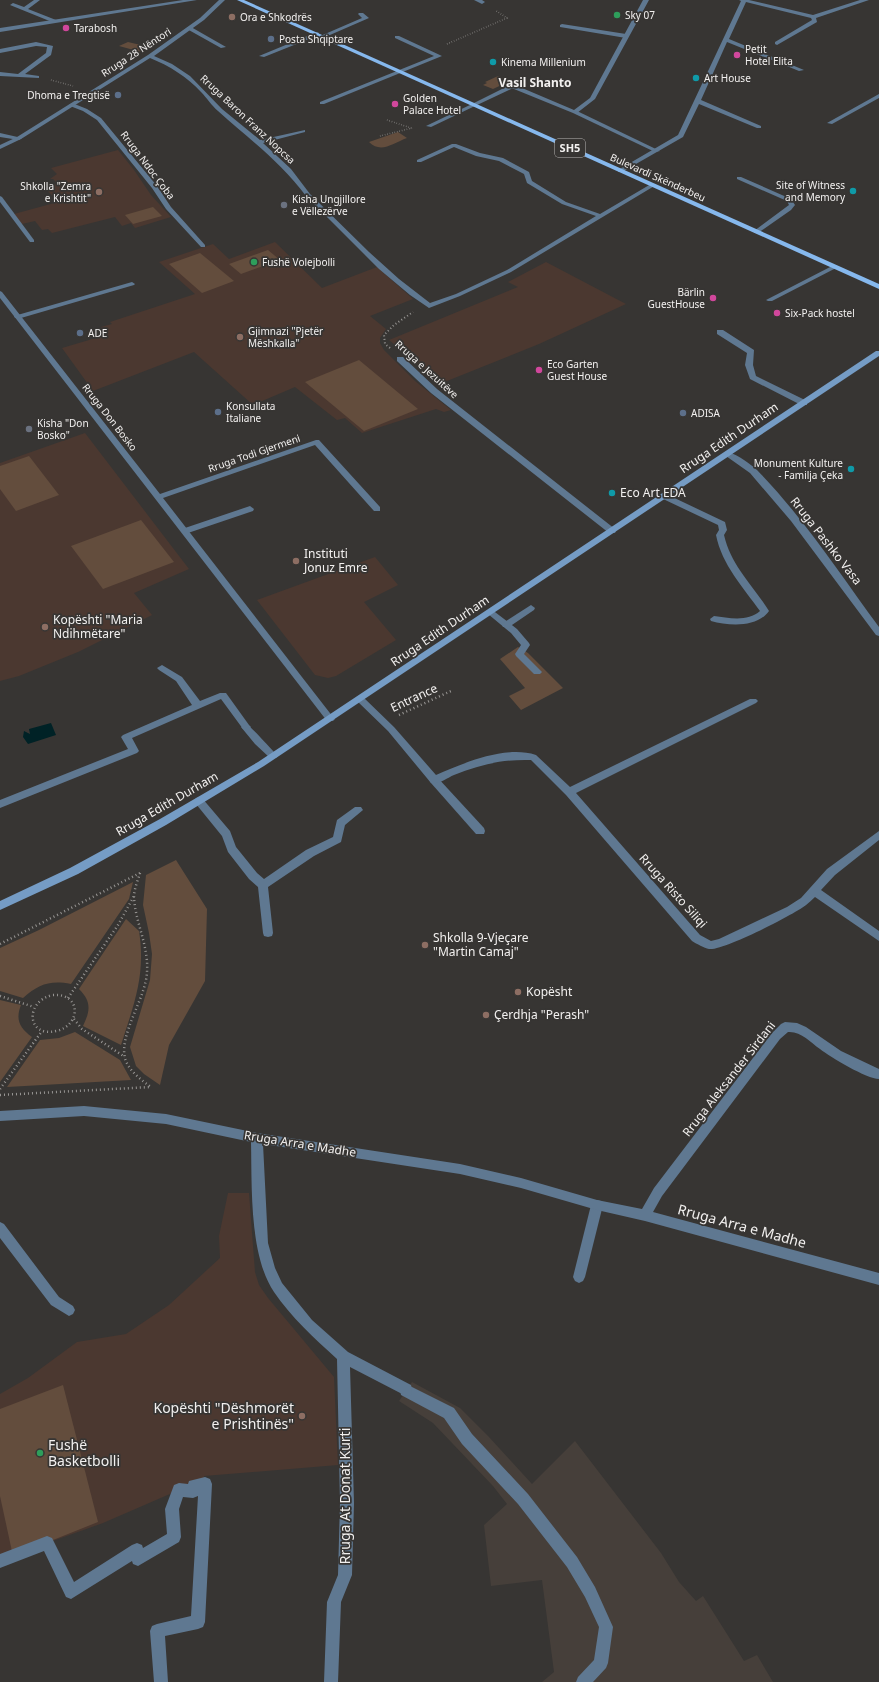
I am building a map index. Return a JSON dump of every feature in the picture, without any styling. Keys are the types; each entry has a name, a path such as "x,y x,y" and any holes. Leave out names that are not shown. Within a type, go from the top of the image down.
{"main road":[{"name":"Bulevardi Skënderbeu","path":"240,0 879,287"},
{"name":"Rruga Edith Durham","path":"1,904 74,871 199,801 273,756 492,612 879,353"}],"street":[{"path":"23,0 14,6 54,21"},
{"path":"25,9 37,0"},
{"path":"0,30 194,0"},
{"name":"Rruga 28 Nëntori","path":"0,147 19,138 150,56 202,20 222,0"},
{"path":"576,112 592,98 646,0"},
{"path":"620,171 681,136 743,0 813,17 866,0"},
{"path":"262,56 366,18 361,14"},
{"path":"777,43 816,21 813,17"},
{"path":"562,26 626,36"},
{"name":"Rruga 28 Nëntori","path":"189,28 223,47"},
{"path":"322,103 439,56 397,37"},
{"path":"726,40 801,70"},
{"path":"0,51 36,44 50,46 49,54 20,75"},
{"name":"Rruga Baron Franz Nopcsa","path":"150,56 176,68 200,87 219,109 258,142 299,180 308,195 385,270 429,306"},
{"path":"0,74 37,76"},
{"name":"Bulevardi Skënderbeu","path":"474,105 515,87 576,112 587,119 657,151"},
{"path":"830,123 879,96"},
{"path":"698,101 759,127"},
{"name":"Rruga Ndoc Çoba","path":"72,105 99,118 155,187 168,208 203,246"},
{"path":"429,126 474,105"},
{"path":"258,142 303,131"},
{"path":"0,135 19,138"},
{"path":"419,161 454,145 478,155 502,159 526,173 529,182 564,203 601,216"},
{"path":"739,178 789,200 792,203 789,208 756,232"},
{"path":"429,306 458,295 508,271 653,186"},
{"path":"0,198 32,241"},
{"path":"770,300 834,267"},
{"path":"18,316 132,284"},
{"name":"Rruga Don Bosko","path":"0,293 330,719"},
{"path":"720,332 751,352 749,365 753,377 804,403"},
{"name":"Rruga e Jezuitëve","path":"400,359 434,391 612,531"},
{"name":"Rruga Todi Gjermeni","path":"158,497 316,442 377,509"},
{"name":"Rruga Pashko Vasa","path":"729,454 753,471 794,519 879,633"},
{"path":"664,496 722,524 723,530 720,535 721,545 735,569 765,611 761,616 749,620 731,622 714,619"},
{"path":"185,531 250,508"},
{"path":"506,624 531,608"},
{"path":"492,612 526,645 519,654 537,672"},
{"path":"162,668 179,679 198,706"},
{"path":"0,804 134,751 126,737 223,695 258,742 273,756"},
{"path":"360,699 384,722 480,831"},
{"path":"569,792 754,701"},
{"name":"Rruga Risto Siliqi","path":"434,780 489,758 520,756 533,757 569,792 696,938 710,945 721,943 791,910 805,900 814,891"},
{"path":"199,801 226,834 232,849 253,876 263,885 268,933"},
{"path":"263,885 310,853 337,839 341,823 358,810"},
{"path":"879,835 831,872 814,891 879,937"},
{"name":"Rruga Aleksander Sirdani","path":"645,1216 658,1192 776,1036 785,1027 794,1026 806,1031 825,1047 875,1074 879,1074"},
{"name":"Rruga Arra e Madhe","path":"0,1116 84,1111 166,1119 257,1138 460,1169 522,1183 597,1205 645,1216 879,1278"},
{"path":"257,1138 262,1243 269,1269 278,1287 308,1324 343,1356 449,1413 467,1439 523,1499 576,1568 590,1592 606,1627 601,1663 583,1682"},
{"path":"579,1277 597,1205"},
{"path":"0,1228 55,1301 69,1310"},
{"name":"Rruga At Donat Kurti","path":"331,1682 334,1602 345,1575 347,1503 343,1356"},
{"path":"0,1561 47,1543 71,1592 136,1550 138,1559 174,1537 172,1509 179,1490 193,1491 194,1486 205,1484 198,1622 157,1631 161,1682"}],"path":[{"path":"428,51 507,18 479,1"},
{"name":"Rruga 28 Nëntori","path":"37,76 94,91"},
{"path":"387,120 412,128"},
{"path":"380,136 415,127"},
{"name":"Rruga e Jezuitëve","path":"400,359 386,344 384,335 394,324 411,313 429,306"},
{"name":"Entrance","path":"384,722 451,691"},
{"path":"0,944 140,873 134,895 118,925 68,998"},
{"path":"125,1057 128,1032 147,980 147,962 134,895"},
{"path":"62,995 68,998 73,1001 76,1006 76,1012 74,1019 64,1029 49,1032 42,1031 33,1024 31,1018 34,1007 43,998 62,995"},
{"path":"0,996 34,1007"},
{"path":"0,1095 151,1087 134,1073 125,1057 82,1029 74,1019"},
{"path":"0,1089 42,1031"}],"shaded area":[{"path":"128,42 150,47 141,52 119,46"},
{"path":"498,76 510,81 493,89 483,85 487,83 485,82"},
{"path":"398,132 407,138 392,145 383,147 378,147 369,142"},
{"name":"Shkolla \"Zemra e Krishtit\"","path":"118,150 151,195 171,217 135,228 131,223 122,226 115,217 52,233 48,229 42,230 35,221 22,224 14,214 58,202 46,189 48,186 58,184 53,179 50,179 57,174 51,168"},
{"path":"153,207 162,216 133,224 125,215"},
{"name":"Gjimnazi \"Pjetër Mëshkalla\"","path":"275,242 322,288 377,267 413,299 370,316 386,329 380,338 380,343 384,350 415,381 451,410 444,412 436,409 362,433 345,418 337,420 295,387 253,405 194,352 93,391 62,348 106,335 101,327 112,324 110,322 195,294 159,262 213,244 229,259"},
{"name":"Fushë Volejbolli","path":"268,250 280,260 241,274 229,264"},
{"path":"200,253 234,281 202,293 169,264"},
{"path":"546,262 626,304 539,344 437,385 433,377 389,340 518,287 508,282"},
{"path":"359,360 418,409 364,431 305,382"},
{"path":"85,433 189,569 134,593 152,615 78,652 19,676 0,681 0,463"},
{"path":"29,456 59,495 16,511 0,489 0,466"},
{"path":"141,520 174,562 103,589 71,546"},
{"path":"375,557 398,585 364,602 396,640 336,676 328,678 315,675 257,600"},
{"path":"518,647 528,653 563,688 521,710 509,696 525,688 500,659"},
{"path":"176,860 207,909 205,981 169,1045 160,1085 144,1074 136,1066 130,1047 150,980 152,954 143,905 146,875"},
{"path":"133,882 129,899 71,984 45,984 34,989 23,998 0,991 0,948 39,930"},
{"path":"126,919 139,931 141,962 138,989 121,1045 83,1026 87,1016 88,1002 79,989"},
{"path":"0,1000 21,1005 18,1015 20,1023 24,1030 32,1037 0,1082"},
{"path":"75,1032 120,1060 131,1080 7,1087 40,1040 59,1038"},
{"path":"228,1193 249,1193 255,1272 259,1285 268,1298 334,1377 338,1465 204,1476 205,1484 186,1487 103,1523 0,1561 0,1394 28,1378 77,1342 126,1334 169,1305 220,1258 219,1236"},
{"path":"412,1382 460,1408 532,1484 575,1441 661,1553 679,1582 696,1601 703,1596 744,1661 757,1655 773,1682 542,1682 554,1672 542,1580 491,1586 484,1525 507,1504 493,1486 433,1423 399,1401"},
{"name":"Fushë Basketbolli","path":"63,1385 98,1522 13,1556 0,1496 0,1409"}],"water":[{"path":"51,723 56,735 28,744 23,737 24,731 30,734 29,729"}],"place":[{"name":"Sky 07","path":"617,15"},
{"name":"Ora e Shkodrës","path":"232,17"},
{"name":"Tarabosh","path":"66,28"},
{"name":"Posta Shqiptare","path":"271,39"},
{"name":"Petit Hotel Elita","path":"737,55"},
{"name":"Kinema Millenium","path":"493,62"},
{"name":"Art House","path":"696,78"},
{"name":"Dhoma e Tregtisë","path":"118,95"},
{"name":"Golden Palace Hotel","path":"395,104"},
{"name":"Site of Witness and Memory","path":"853,191"},
{"name":"Shkolla \"Zemra e Krishtit\"","path":"99,192"},
{"name":"Kisha Ungjillore e Vëllezërve","path":"284,205"},
{"name":"Fushë Volejbolli","path":"254,262"},
{"name":"Bärlin GuestHouse","path":"713,298"},
{"name":"Six-Pack hostel","path":"777,313"},
{"name":"ADE","path":"80,333"},
{"name":"Gjimnazi \"Pjetër Mëshkalla\"","path":"240,337"},
{"name":"Eco Garten Guest House","path":"539,370"},
{"name":"Konsullata Italiane","path":"218,412"},
{"name":"ADISA","path":"683,413"},
{"name":"Kisha \"Don Bosko\"","path":"29,429"},
{"name":"Monument Kulture - Familja Çeka","path":"851,469"},
{"name":"Eco Art EDA","path":"612,493"},
{"name":"Instituti Jonuz Emre","path":"296,561"},
{"name":"Kopështi \"Maria Ndihmëtare\"","path":"45,627"},
{"name":"Shkolla 9-Vjeçare \"Martin Camaj\"","path":"425,945"},
{"name":"Kopësht","path":"518,992"},
{"name":"Çerdhja \"Perash\"","path":"486,1015"},
{"name":"Kopështi \"Dëshmorët e Prishtinës\"","path":"302,1416"},
{"name":"Fushë Basketbolli","path":"40,1453"}],"district":[{"name":"Vasil Shanto","path":"535,83"}]}
